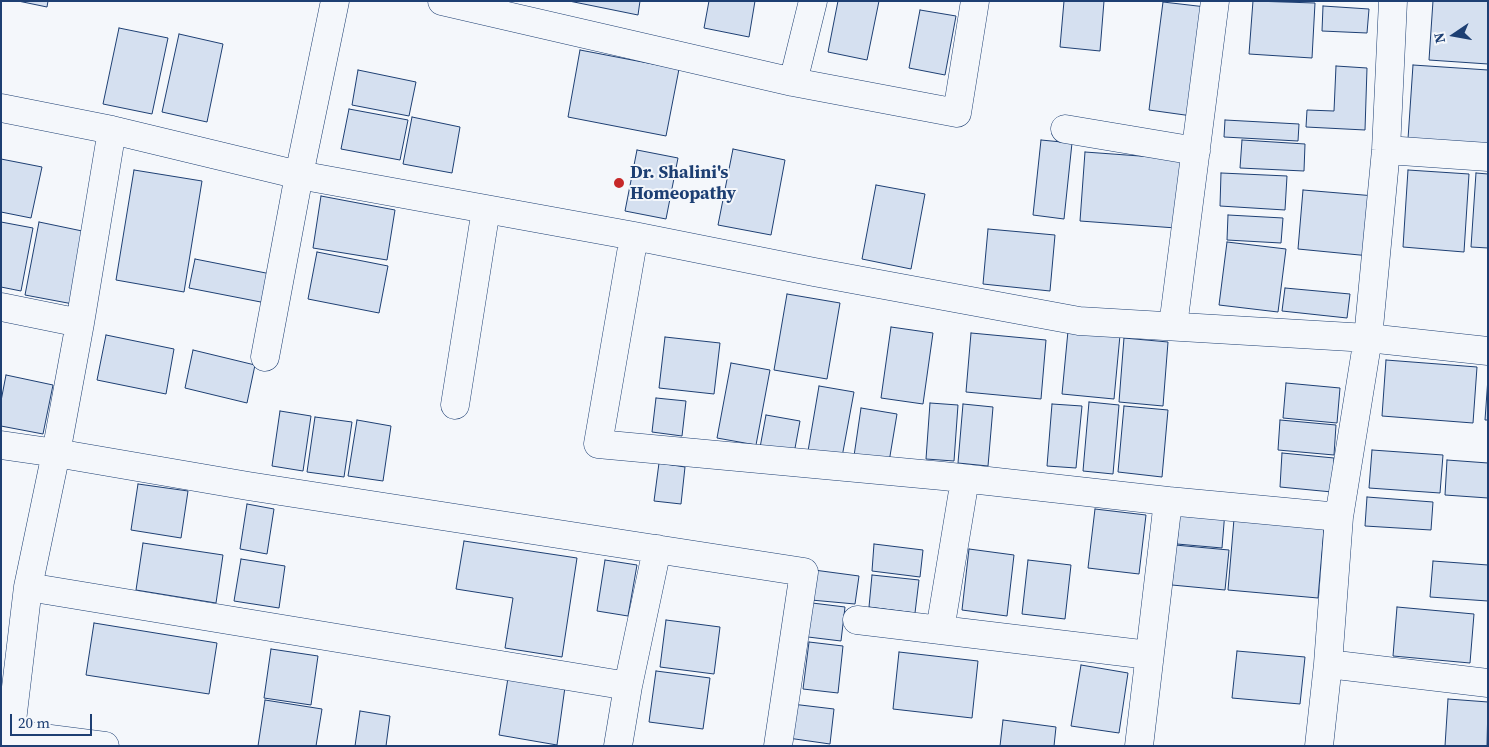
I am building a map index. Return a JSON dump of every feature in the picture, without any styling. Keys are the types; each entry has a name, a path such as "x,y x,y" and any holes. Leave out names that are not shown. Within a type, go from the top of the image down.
{"street":[{"path":"265,357 299,175 335,1"},
{"path":"442,1 793,82 957,113 975,1"},
{"path":"793,82 813,1"},
{"path":"1173,326 1215,1"},
{"path":"1319,746 1328,664 1339,517 1368,338 1386,150 1393,1"},
{"path":"1,108 112,130 299,175 634,236 824,274 1079,321 1368,338 1488,351"},
{"path":"1065,129 1196,151"},
{"path":"105,746 10,740 11,644 28,587 56,453 112,130"},
{"path":"1386,150 1488,156"},
{"path":"455,405 486,209"},
{"path":"634,236 598,444 1339,517"},
{"path":"1,307 80,323"},
{"path":"1,445 248,486 804,572 778,746"},
{"path":"940,630 965,479"},
{"path":"1139,746 1168,501"},
{"path":"618,746 628,686 657,549"},
{"path":"28,587 628,686"},
{"path":"857,620 1149,655"},
{"path":"1328,664 1488,683"}],"building":[{"path":"18,1 48,1 47,7"},
{"path":"569,1 640,1 638,15"},
{"path":"709,1 755,1 749,37 704,28"},
{"path":"838,1 879,1 867,60 828,52"},
{"path":"1064,1 1104,1 1100,51 1060,47"},
{"path":"1253,1 1315,3 1312,58 1249,54"},
{"path":"1433,1 1488,1 1488,64 1429,60"},
{"path":"1163,2 1206,7 1192,116 1149,110"},
{"path":"1323,6 1369,9 1367,33 1322,31"},
{"path":"920,10 956,16 945,75 909,68"},
{"path":"119,28 168,38 152,114 103,104"},
{"path":"179,34 223,44 207,122 162,112"},
{"path":"580,50 679,69 666,136 568,117"},
{"path":"1413,65 1488,70 1488,145 1408,139"},
{"path":"1336,66 1367,68 1365,130 1306,127 1307,110 1334,111"},
{"path":"358,70 416,82 409,116 352,105"},
{"path":"349,109 408,120 400,160 341,149"},
{"path":"412,117 460,127 452,173 403,164"},
{"path":"1225,120 1299,124 1298,141 1224,137"},
{"path":"1041,140 1072,143 1064,219 1033,215"},
{"path":"1242,140 1305,144 1304,171 1240,168"},
{"path":"733,149 785,160 771,235 718,225"},
{"path":"637,150 678,158 666,219 625,211"},
{"path":"1085,152 1181,159 1176,228 1080,221"},
{"path":"1,159 42,167 31,218 1,212"},
{"path":"134,170 202,181 184,292 116,280"},
{"path":"1408,170 1469,174 1464,252 1403,247"},
{"path":"1221,173 1287,176 1285,210 1220,206"},
{"path":"1476,173 1488,174 1488,248 1471,247"},
{"path":"876,185 925,194 911,269 862,259"},
{"path":"1303,190 1375,196 1370,256 1298,249"},
{"path":"321,196 395,210 387,260 313,248"},
{"path":"1228,215 1283,218 1281,243 1227,240"},
{"path":"1,222 33,228 21,291 1,287"},
{"path":"39,222 87,232 73,304 25,295"},
{"path":"988,229 1055,235 1050,291 983,284"},
{"path":"1227,242 1286,249 1278,312 1219,305"},
{"path":"317,252 388,266 379,313 308,299"},
{"path":"195,259 276,275 271,304 189,288"},
{"path":"1285,288 1350,294 1347,318 1282,311"},
{"path":"787,294 840,303 827,379 774,370"},
{"path":"891,327 933,333 923,404 881,398"},
{"path":"1068,331 1120,335 1114,399 1062,394"},
{"path":"971,333 1046,340 1041,399 966,392"},
{"path":"106,335 174,349 166,394 97,380"},
{"path":"665,337 720,343 714,394 659,388"},
{"path":"1124,338 1168,342 1163,406 1119,402"},
{"path":"193,350 255,365 247,403 185,388"},
{"path":"1386,360 1477,367 1473,423 1382,416"},
{"path":"731,363 770,370 756,445 717,438"},
{"path":"6,375 53,385 43,434 1,426 1,401"},
{"path":"1488,378 1488,420 1485,420"},
{"path":"1286,383 1340,388 1337,423 1283,418"},
{"path":"819,386 854,392 842,457 808,451"},
{"path":"656,398 686,401 682,436 652,432"},
{"path":"1089,402 1119,405 1113,474 1083,471"},
{"path":"930,403 958,405 954,461 926,459"},
{"path":"963,404 993,407 988,466 958,463"},
{"path":"1052,404 1082,406 1076,468 1047,466"},
{"path":"1124,406 1168,410 1162,477 1118,472"},
{"path":"861,408 897,414 889,462 854,456"},
{"path":"280,411 311,416 303,471 272,466"},
{"path":"766,415 800,421 793,459 759,453"},
{"path":"315,417 352,422 344,477 307,472"},
{"path":"357,420 391,426 383,481 348,476"},
{"path":"1280,420 1336,425 1334,455 1278,450"},
{"path":"1372,450 1443,455 1440,493 1369,488"},
{"path":"1282,453 1334,458 1332,492 1280,487"},
{"path":"1447,460 1488,463 1488,498 1445,495"},
{"path":"659,463 685,467 681,504 654,501"},
{"path":"138,484 188,491 181,538 131,530"},
{"path":"1367,497 1433,502 1431,530 1365,526"},
{"path":"247,504 274,509 267,554 240,549"},
{"path":"1180,506 1225,511 1222,548 1177,544"},
{"path":"1095,509 1146,515 1139,574 1088,568"},
{"path":"1234,519 1324,528 1318,598 1228,590"},
{"path":"464,541 577,558 562,657 505,648 513,598 456,589"},
{"path":"143,543 223,555 216,603 136,590"},
{"path":"874,544 923,550 920,577 872,571"},
{"path":"1175,545 1229,550 1225,590 1172,585"},
{"path":"969,549 1014,555 1007,616 962,610"},
{"path":"241,559 285,566 279,608 234,601"},
{"path":"605,560 637,565 628,616 597,611"},
{"path":"1028,560 1071,565 1065,619 1022,614"},
{"path":"1433,561 1488,565 1488,601 1430,597"},
{"path":"814,570 859,576 855,604 811,600"},
{"path":"872,575 919,580 915,613 869,607"},
{"path":"812,603 845,607 841,641 808,637"},
{"path":"1397,607 1474,614 1470,663 1393,656"},
{"path":"666,620 720,627 714,674 660,667"},
{"path":"94,623 217,643 209,694 86,675"},
{"path":"809,642 843,646 838,693 803,689"},
{"path":"271,649 318,656 311,705 264,698"},
{"path":"1237,651 1305,657 1300,704 1232,698"},
{"path":"899,652 978,661 972,718 893,709"},
{"path":"1081,665 1128,673 1119,733 1071,726"},
{"path":"656,671 710,678 703,729 649,722"},
{"path":"508,678 565,687 557,745 499,735"},
{"path":"1448,699 1488,702 1487,746 1445,746"},
{"path":"265,700 322,709 316,746 258,746"},
{"path":"792,704 834,709 830,744 788,738"},
{"path":"360,711 390,716 386,746 355,746"},
{"path":"1003,720 1056,727 1054,746 1000,746"}],"place":[{"name":"Dr. Shalini's Homeopathy","path":"619,183"}]}
